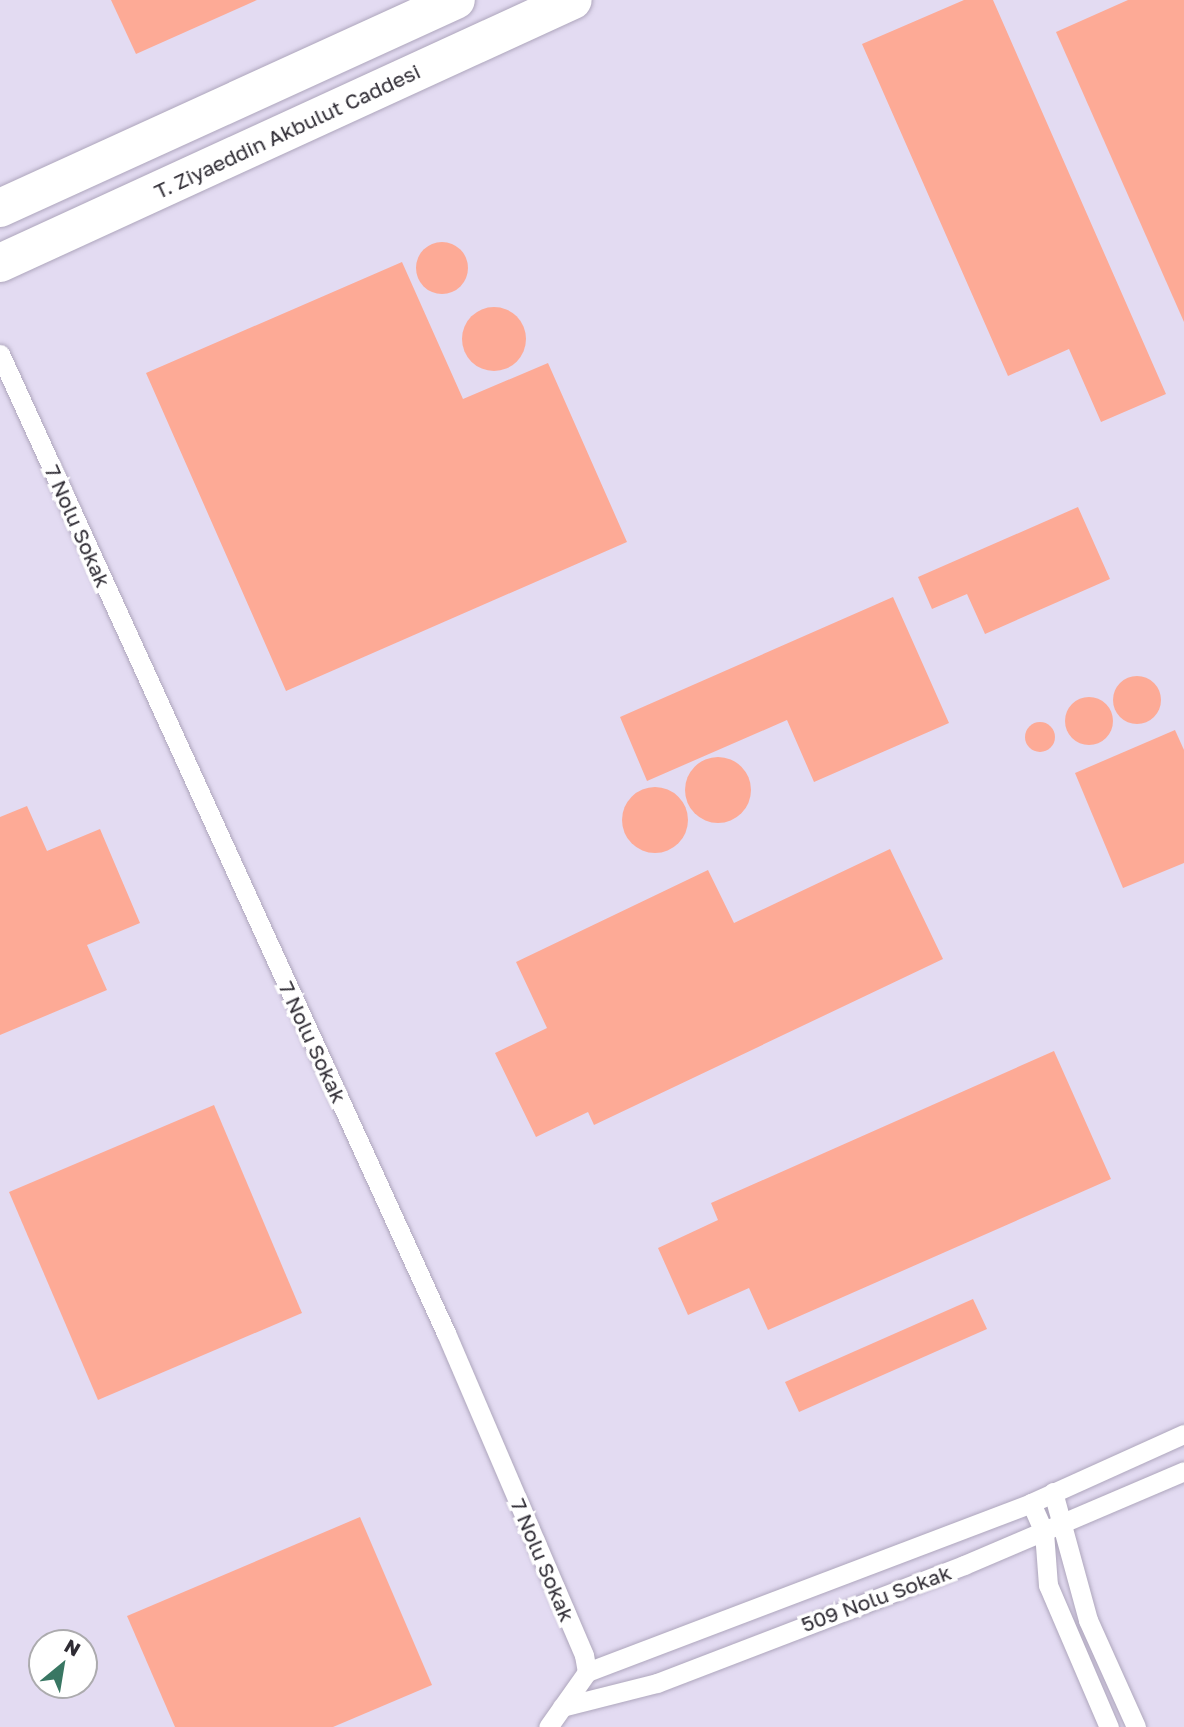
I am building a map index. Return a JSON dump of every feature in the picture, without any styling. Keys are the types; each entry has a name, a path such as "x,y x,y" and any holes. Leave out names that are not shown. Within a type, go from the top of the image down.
{"street":[{"path":"0,208 456,0"},
{"name":"T. Ziyaeddin Akbulut Caddesi","path":"0,262 573,0"}],"lane":[{"name":"7 Nolu Sokak","path":"0,354 440,1320 584,1655 587,1672"},
{"name":"509 Nolu Sokak","path":"587,1672 1031,1503 1184,1434"},
{"name":"509 Nolu Sokak","path":"562,1707 657,1683 1053,1528 1184,1471"},
{"path":"1053,1492 1048,1585 1109,1727"},
{"path":"1031,1503 1053,1528 1088,1620 1136,1727"},
{"path":"548,1727 587,1672"}],"building":[{"path":"111,0 257,0 136,54"},
{"path":"964,0 993,0 1166,394 1101,422 1069,349 1008,376 862,44"},
{"path":"1128,0 1184,0 1184,322 1056,32"},
{"path":"442,242 452,244 460,250 466,258 466,278 460,286 452,292 442,294 432,292 424,286 418,278 416,268 418,258 424,250 432,244"},
{"path":"402,262 463,399 548,363 627,542 286,691 146,373"},
{"path":"494,307 506,309 517,316 524,327 524,351 517,362 506,369 494,371 482,369 471,362 464,351 462,339 464,327 471,316 482,309"},
{"path":"1078,507 1110,579 985,634 967,594 932,609 918,577"},
{"path":"893,597 949,723 814,782 787,720 647,781 620,717"},
{"path":"1137,676 1154,683 1161,700 1154,717 1137,724 1120,717 1113,700 1120,683"},
{"path":"1089,697 1106,704 1113,721 1106,738 1089,745 1072,738 1065,721 1072,704"},
{"path":"1040,722 1046,723 1054,731 1054,743 1046,751 1040,752 1034,751 1026,743 1025,737 1026,731 1034,723"},
{"path":"1175,730 1184,750 1184,863 1123,888 1075,773"},
{"path":"718,757 731,760 741,767 748,777 751,790 748,803 741,813 731,820 718,823 705,820 695,813 688,803 685,790 688,777 695,767 705,760"},
{"path":"655,787 668,790 678,797 685,807 688,820 685,833 678,843 668,850 655,853 642,850 632,843 625,833 622,820 625,807 632,797 642,790"},
{"path":"27,806 47,851 100,829 140,923 87,945 107,990 0,1035 0,817"},
{"path":"890,849 943,959 594,1125 588,1112 536,1137 495,1053 547,1028 516,962 708,870 734,923"},
{"path":"1054,1051 1111,1179 768,1330 749,1288 688,1315 658,1248 718,1220 711,1203"},
{"path":"214,1105 302,1313 98,1400 9,1192"},
{"path":"973,1299 987,1329 799,1412 785,1382"},
{"path":"360,1517 432,1685 333,1727 175,1727 127,1616"}]}
